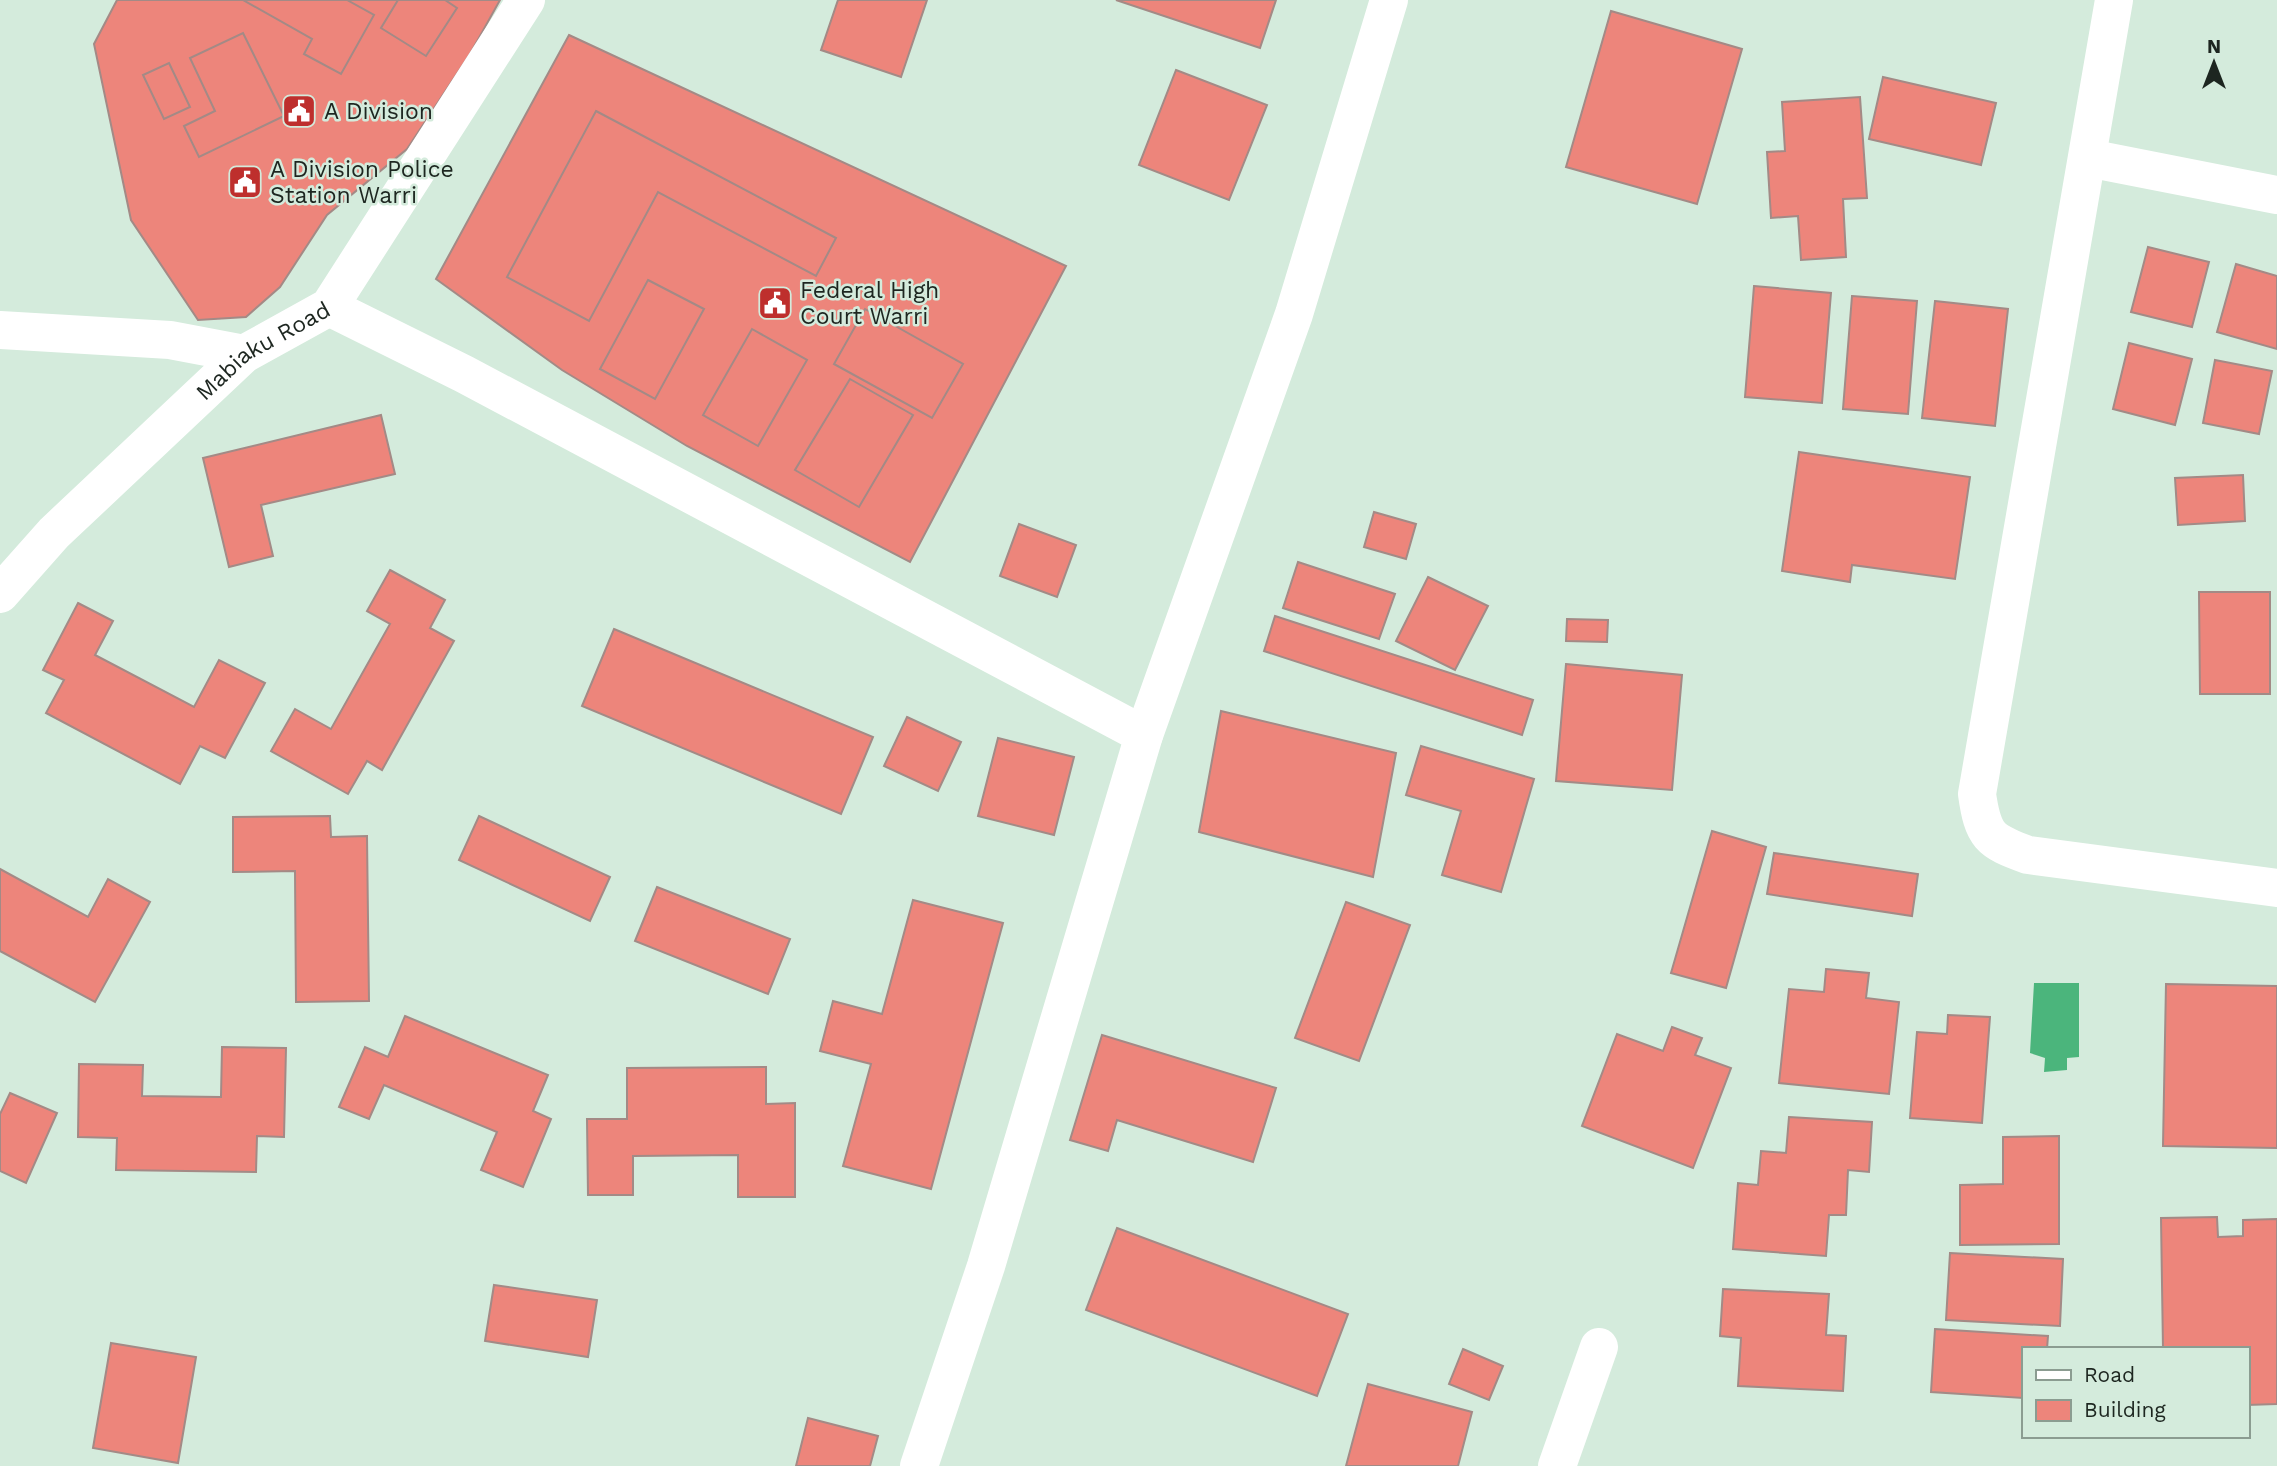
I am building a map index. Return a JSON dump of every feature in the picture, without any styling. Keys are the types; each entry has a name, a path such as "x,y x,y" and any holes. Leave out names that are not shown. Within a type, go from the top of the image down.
{"street":[{"name":"Mabiaku Road","path":"0,594 54,533 244,354 330,307 526,0"},
{"path":"919,1466 986,1266 1144,735 1294,314 1388,0"},
{"path":"2114,0 1978,794 1981,823 1998,844 2028,855 2277,888"},
{"path":"2088,158 2277,195"},
{"path":"330,307 464,374 1144,735"},
{"path":"0,330 170,340 244,354"},
{"path":"1558,1466 1599,1347"}],"shaded area":[{"path":"2034,983 2079,983 2079,1057 2067,1058 2067,1070 2044,1072 2045,1058 2030,1053"}],"building":[{"name":"A Division Police Station Warri","path":"117,0 500,0 470,54 407,149 327,215 280,287 246,317 198,320 131,220 94,44"},
{"path":"243,0 347,0 374,15 341,74 304,54 312,39"},
{"path":"398,0 445,0 457,8 426,56 381,28"},
{"path":"838,0 927,0 901,77 821,50"},
{"path":"1116,0 1276,0 1260,48"},
{"path":"1611,11 1742,49 1697,204 1566,167"},
{"path":"243,33 284,116 199,157 184,126 215,111 190,58"},
{"path":"569,35 1066,266 910,562 687,446 562,370 436,279"},
{"path":"169,63 190,107 164,119 143,75"},
{"path":"1176,70 1267,105 1229,200 1139,165"},
{"path":"1883,77 1996,103 1981,165 1869,139"},
{"path":"1860,97 1867,198 1843,199 1846,257 1801,260 1798,216 1771,218 1767,152 1785,151 1782,102"},
{"path":"596,111 836,238 816,276 658,192 589,321 507,277"},
{"path":"2148,247 2209,262 2192,327 2131,312"},
{"path":"2236,264 2277,276 2277,349 2217,332"},
{"path":"648,280 704,309 655,399 600,369"},
{"path":"1754,286 1831,293 1822,403 1745,397"},
{"path":"1852,296 1917,301 1908,414 1843,409"},
{"path":"1935,301 2008,309 1995,426 1922,418"},
{"path":"865,309 963,364 932,418 834,364"},
{"path":"752,329 807,360 758,446 703,415"},
{"path":"2129,343 2192,359 2175,425 2113,409"},
{"path":"2215,360 2272,371 2259,434 2203,423"},
{"path":"850,379 913,415 859,507 795,470"},
{"path":"381,415 395,474 261,505 273,556 229,567 203,458"},
{"path":"1799,452 1970,477 1955,579 1852,565 1850,582 1782,571"},
{"path":"2243,475 2245,521 2178,525 2175,478"},
{"path":"1374,512 1416,524 1406,559 1364,547"},
{"path":"1019,524 1076,545 1057,597 1000,576"},
{"path":"1298,562 1395,594 1379,639 1283,608"},
{"path":"390,570 445,600 430,628 454,641 382,770 367,761 348,794 271,751 295,709 331,729 390,624 367,611"},
{"path":"1428,577 1488,606 1455,670 1396,641"},
{"path":"2199,592 2270,592 2270,694 2200,694"},
{"path":"78,603 113,621 95,655 194,707 219,660 265,683 225,758 200,746 180,784 46,713 64,680 43,670"},
{"path":"1275,616 1533,700 1522,735 1264,651"},
{"path":"1567,619 1608,620 1607,642 1566,641"},
{"path":"614,629 873,737 841,814 582,706"},
{"path":"1566,664 1682,675 1672,790 1556,781"},
{"path":"1221,711 1396,753 1373,877 1199,832"},
{"path":"907,717 961,742 938,791 884,766"},
{"path":"998,738 1074,757 1054,835 978,816"},
{"path":"1421,746 1534,779 1501,892 1442,875 1461,811 1406,795"},
{"path":"330,816 331,837 367,836 369,1001 296,1002 295,871 233,872 233,817"},
{"path":"479,816 610,877 590,921 459,860"},
{"path":"1712,831 1766,847 1726,988 1671,973"},
{"path":"1774,853 1918,874 1912,916 1767,894"},
{"path":"0,869 88,917 108,879 150,902 95,1002 0,951"},
{"path":"657,887 790,939 768,994 635,941"},
{"path":"913,900 1003,923 931,1189 843,1166 871,1064 820,1051 833,1001 882,1014"},
{"path":"1346,902 1410,925 1359,1061 1295,1038"},
{"path":"1826,969 1869,973 1866,998 1899,1002 1889,1094 1779,1083 1789,989 1824,992"},
{"path":"2166,984 2277,986 2277,1148 2163,1146"},
{"path":"1948,1015 1990,1017 1982,1123 1910,1118 1917,1032 1947,1034"},
{"path":"405,1016 548,1075 533,1111 551,1119 523,1187 481,1170 497,1132 384,1085 369,1119 339,1107 365,1047 388,1057"},
{"path":"1672,1027 1702,1038 1695,1055 1731,1068 1693,1168 1582,1126 1617,1034 1663,1051"},
{"path":"1102,1035 1276,1088 1253,1162 1117,1120 1108,1151 1070,1140"},
{"path":"222,1047 286,1048 284,1137 257,1136 256,1172 116,1170 117,1138 78,1137 79,1064 143,1065 142,1096 221,1097"},
{"path":"766,1067 766,1104 795,1103 795,1197 738,1197 738,1155 633,1156 633,1195 588,1195 587,1119 627,1119 627,1068"},
{"path":"10,1093 57,1113 26,1183 0,1171 0,1114"},
{"path":"1789,1117 1872,1122 1869,1172 1848,1170 1846,1215 1829,1215 1826,1256 1733,1249 1738,1183 1758,1185 1761,1151 1786,1153"},
{"path":"2059,1136 2059,1244 1960,1245 1960,1185 2003,1184 2003,1137"},
{"path":"2217,1217 2218,1237 2243,1236 2243,1220 2277,1219 2277,1404 2249,1405 2249,1347 2163,1347 2161,1218"},
{"path":"1117,1228 1348,1314 1317,1396 1086,1310"},
{"path":"1950,1253 2063,1259 2060,1326 1946,1320"},
{"path":"494,1285 597,1300 588,1357 485,1341"},
{"path":"1723,1289 1829,1294 1826,1335 1846,1336 1843,1391 1738,1386 1741,1338 1720,1336"},
{"path":"1935,1329 2048,1336 2047,1347 2022,1347 2022,1398 1931,1392"},
{"path":"111,1343 196,1357 178,1463 93,1448"},
{"path":"1463,1349 1503,1366 1489,1400 1449,1384"},
{"path":"1368,1384 1472,1412 1458,1466 1346,1466"},
{"path":"808,1418 878,1436 870,1466 796,1466"}],"place":[{"name":"A Division","path":"299,111"},
{"name":"A Division Police Station Warri","path":"245,182"},
{"name":"Federal High Court Warri","path":"775,303"}]}
